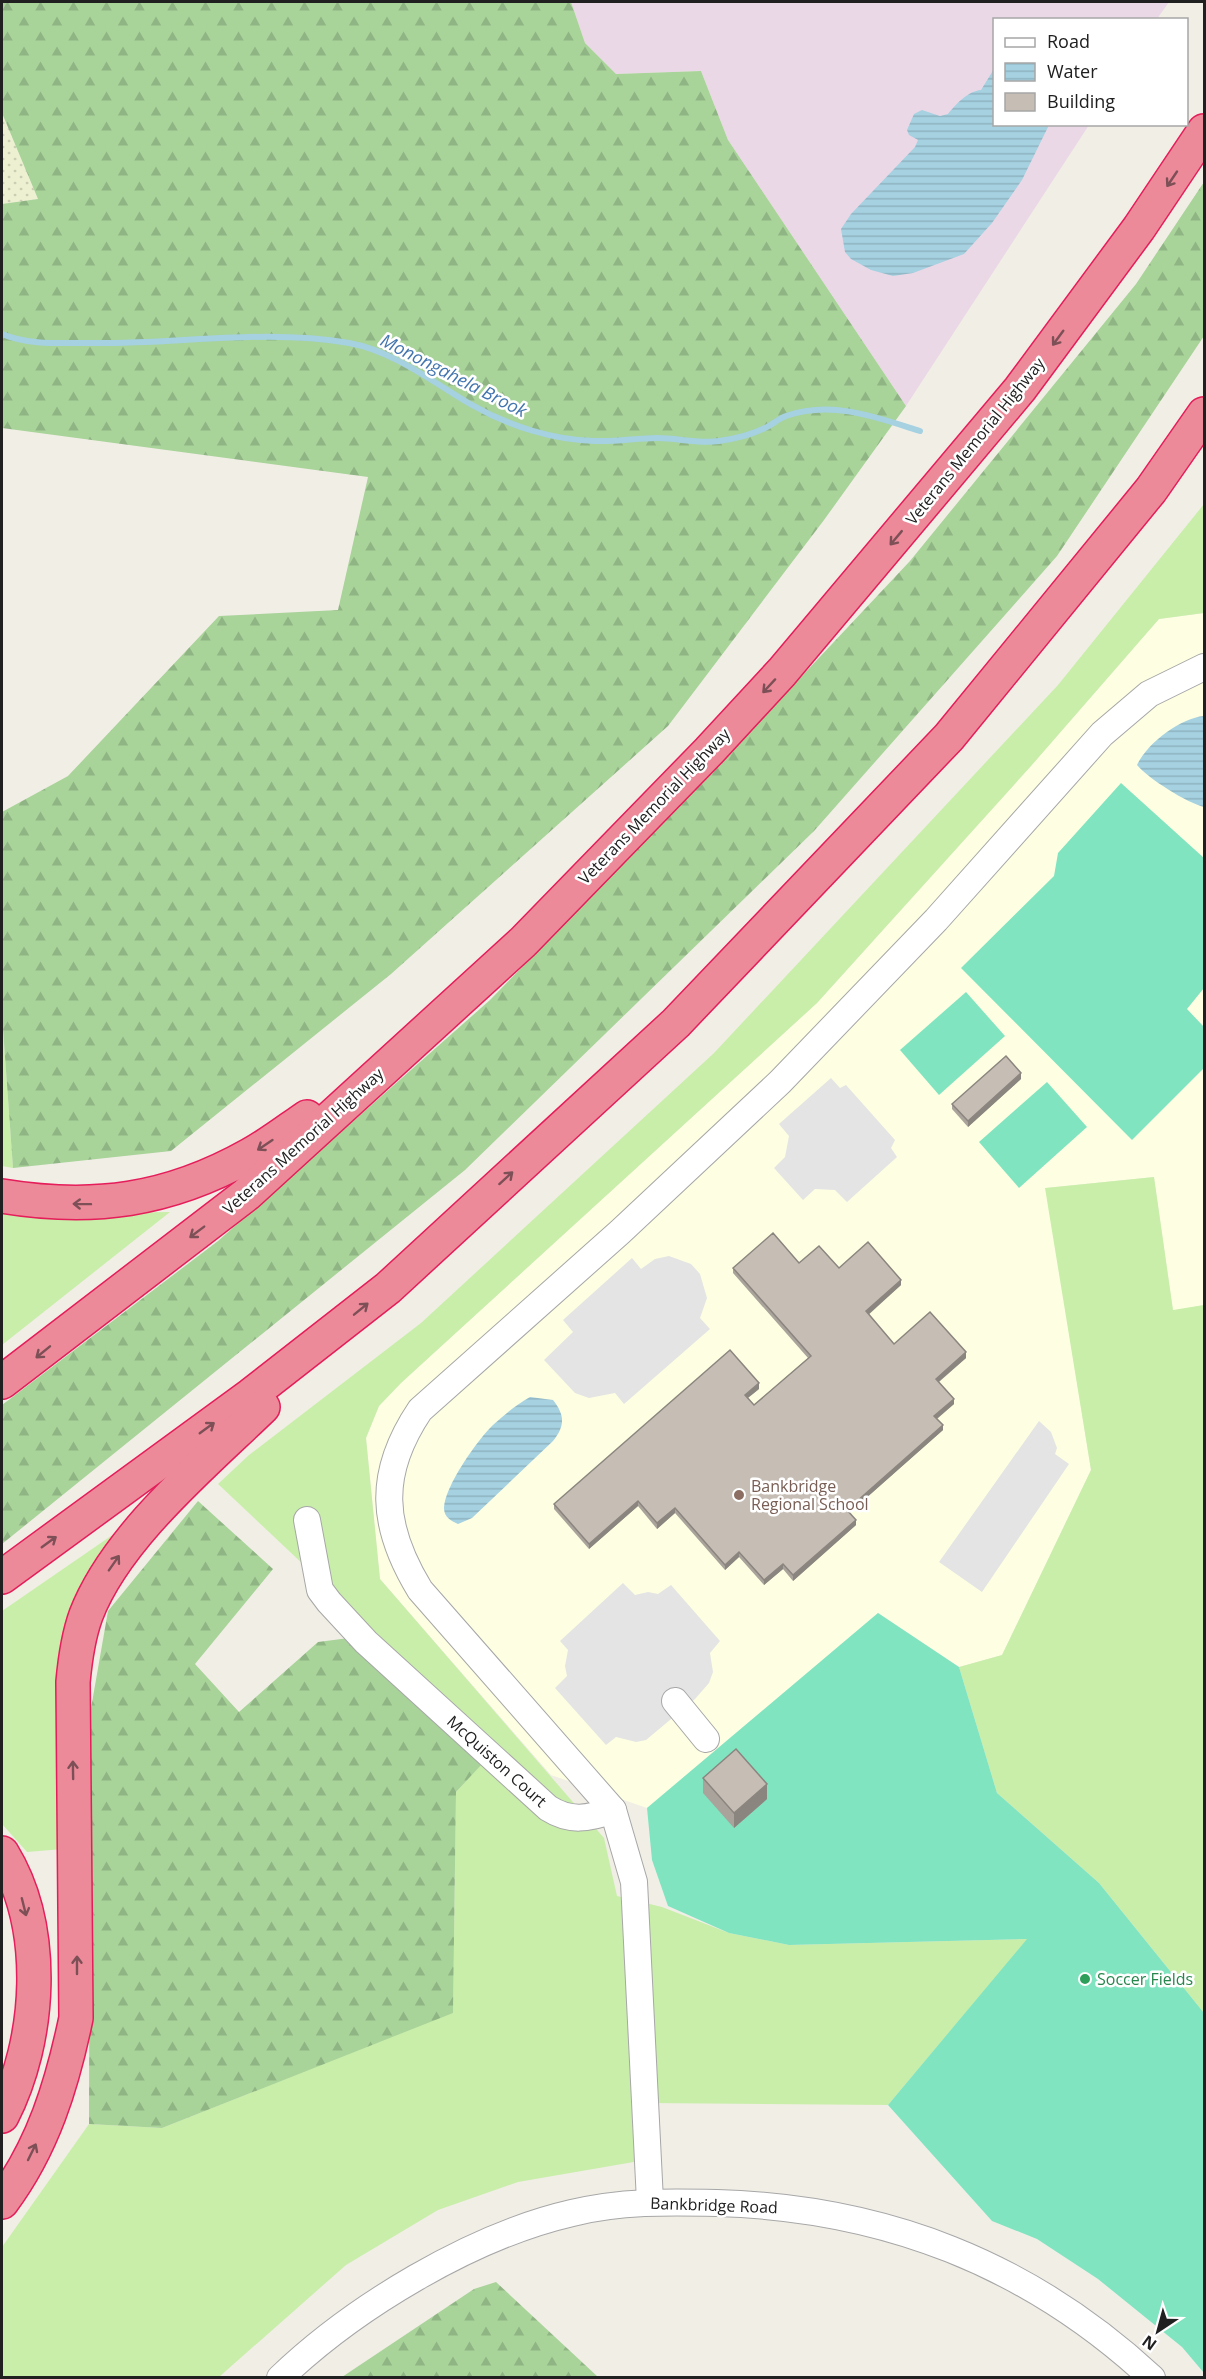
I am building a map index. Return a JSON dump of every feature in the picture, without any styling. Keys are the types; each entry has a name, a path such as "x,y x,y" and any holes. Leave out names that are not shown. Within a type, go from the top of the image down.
{"highway":[{"name":"Veterans Memorial Highway","path":"2,1382 247,1194 523,942 782,672 1020,389 1139,228 1204,131"},
{"path":"2,1577 300,1357 388,1288 668,1030 949,738 1151,490 1204,414"},
{"path":"2,1196 58,1203 98,1204 163,1191 212,1175 251,1155 326,1103 352,1098"},
{"path":"2,2202 25,2168 54,2106 67,2063 76,2018 73,1682 79,1638 85,1616 105,1576 132,1540 290,1381 300,1357"},
{"path":"2,1853 17,1882 24,1904 29,1925 33,1970 30,2015 23,2059 17,2081 2,2116"}],"street":[{"path":"650,2201 634,1882 613,1810 437,1612 408,1570 393,1532 387,1497 390,1476 405,1433 420,1410 620,1232 780,1082 936,920 1102,734 1149,694 1204,668"},
{"name":"McQuiston Court","path":"306,1520 320,1590 374,1649 548,1808 563,1817 578,1819 593,1818 613,1810"},
{"path":"675,1701 706,1739"},
{"name":"Bankbridge Road","path":"280,2378 305,2354 377,2302 488,2241 572,2213 650,2201 758,2204 810,2210 863,2220 945,2246 1053,2301 1106,2338 1152,2378"}],"shaded area":[{"path":"571,2 1169,2 1158,18 993,18 993,126 1088,126 906,406 728,140 701,71 616,74 585,43"},
{"path":"2,113 38,199 2,204"},
{"path":"1204,613 1204,1305 1173,1311 1154,1177 1046,1188 1091,1470 1002,1655 959,1667 878,1613 647,1808 551,1775 380,1579 366,1438 379,1406 401,1383 817,1003 1031,766 1159,619"},
{"path":"831,1078 840,1088 846,1085 895,1140 891,1148 897,1157 847,1202 835,1190 815,1189 803,1200 774,1168 785,1157 789,1136 779,1124"},
{"path":"669,1256 691,1264 700,1274 707,1298 700,1318 710,1329 624,1404 615,1393 589,1398 575,1393 544,1360 573,1332 563,1320 632,1258 641,1269 655,1259"},
{"path":"1039,1421 1051,1432 1057,1448 1055,1454 1069,1464 982,1592 939,1562"},
{"path":"623,1583 635,1595 648,1592 658,1594 671,1585 720,1641 710,1653 713,1672 709,1683 695,1699 646,1740 636,1742 616,1737 606,1745 555,1688 567,1676 565,1666 568,1650 560,1641"}],"green space":[{"path":"2,2 571,2 585,43 616,74 701,71 728,140 906,406 824,520 668,726 391,974 171,1151 13,1168 2,1015 2,812 68,776 219,616 338,610 368,477 2,428 2,204 38,199 2,113"},
{"path":"1204,182 1204,336 1057,556 814,831 465,1170 2,1544 2,1405 218,1241 490,1000 689,796 910,561 1136,284"},
{"path":"1204,504 1204,613 1159,619 1031,766 817,1003 401,1383 379,1406 366,1438 380,1579 604,1838 617,1896 662,1907 729,1933 789,1945 1028,1939 888,2105 648,2103 651,2159 518,2182 438,2210 346,2265 219,2377 2,2378 2,2247 89,2124 162,2128 453,2012 456,1792 497,1747 218,1484 249,1455 421,1323 714,1053 1058,685"},
{"path":"1121,783 1204,858 1204,988 1187,1009 1204,1027 1204,1068 1132,1140 961,968 1054,876 1058,853"},
{"path":"966,992 1005,1036 939,1095 900,1050"},
{"path":"2,1015 13,1168 2,1166"},
{"path":"1047,1082 1087,1127 1019,1188 979,1142"},
{"path":"1154,1177 1173,1310 1204,1305 1204,2013 1099,1883 997,1793 959,1667 1002,1655 1091,1470 1045,1188"},
{"path":"170,1212 2,1345 2,1214"},
{"path":"198,1501 273,1569 195,1664 239,1712 318,1642 349,1638 483,1763 456,1792 453,2013 162,2128 89,2124 90,1714 108,1611"},
{"path":"124,1527 65,1625 63,1849 27,1852 2,1824 2,1611"},
{"name":"Soccer Fields","path":"878,1613 959,1667 997,1793 1099,1883 1204,2013 1204,2373 1182,2347 1098,2279 1037,2239 992,2221 888,2105 1027,1939 789,1945 729,1933 668,1906 652,1860 647,1808"},
{"path":"496,2282 598,2377 342,2377 474,2289"}],"water":[{"path":"993,71 993,126 1049,126 1022,180 992,223 964,254 913,273 893,276 871,270 851,259 845,252 841,229 851,214 915,147 918,140 909,135 907,130 914,114 922,110 940,116 948,114 967,95 981,90"},
{"path":"1204,716 1204,807 1169,790 1137,765 1148,748 1166,733 1185,721"},
{"path":"530,1397 553,1400 557,1405 562,1421 557,1436 472,1518 458,1524 453,1522 445,1514 445,1499 463,1464 493,1425"}],"building":[{"path":"1006,1056 1021,1073 968,1121 952,1104"},
{"path":"773,1233 799,1263 819,1246 839,1268 868,1242 901,1280 866,1311 894,1344 930,1312 966,1352 936,1379 954,1399 934,1416 943,1425 847,1510 856,1520 793,1575 783,1564 764,1580 739,1552 725,1565 675,1508 657,1523 638,1501 589,1544 554,1504 730,1350 759,1383 745,1395 754,1405 811,1356 733,1268"},
{"path":"736,1749 767,1784 734,1813 703,1778"}],"waterway":[{"name":"Monongahela Brook","path":"2,334 33,342 54,343 119,343 251,337 317,339 349,343 398,360 472,405 501,419 547,435 579,440 657,438 719,441 754,433 786,416 803,411 820,410 854,412 920,431"}],"place":[{"name":"Bankbridge Regional School","path":"739,1495"},
{"name":"Soccer Fields","path":"1085,1979"}]}
